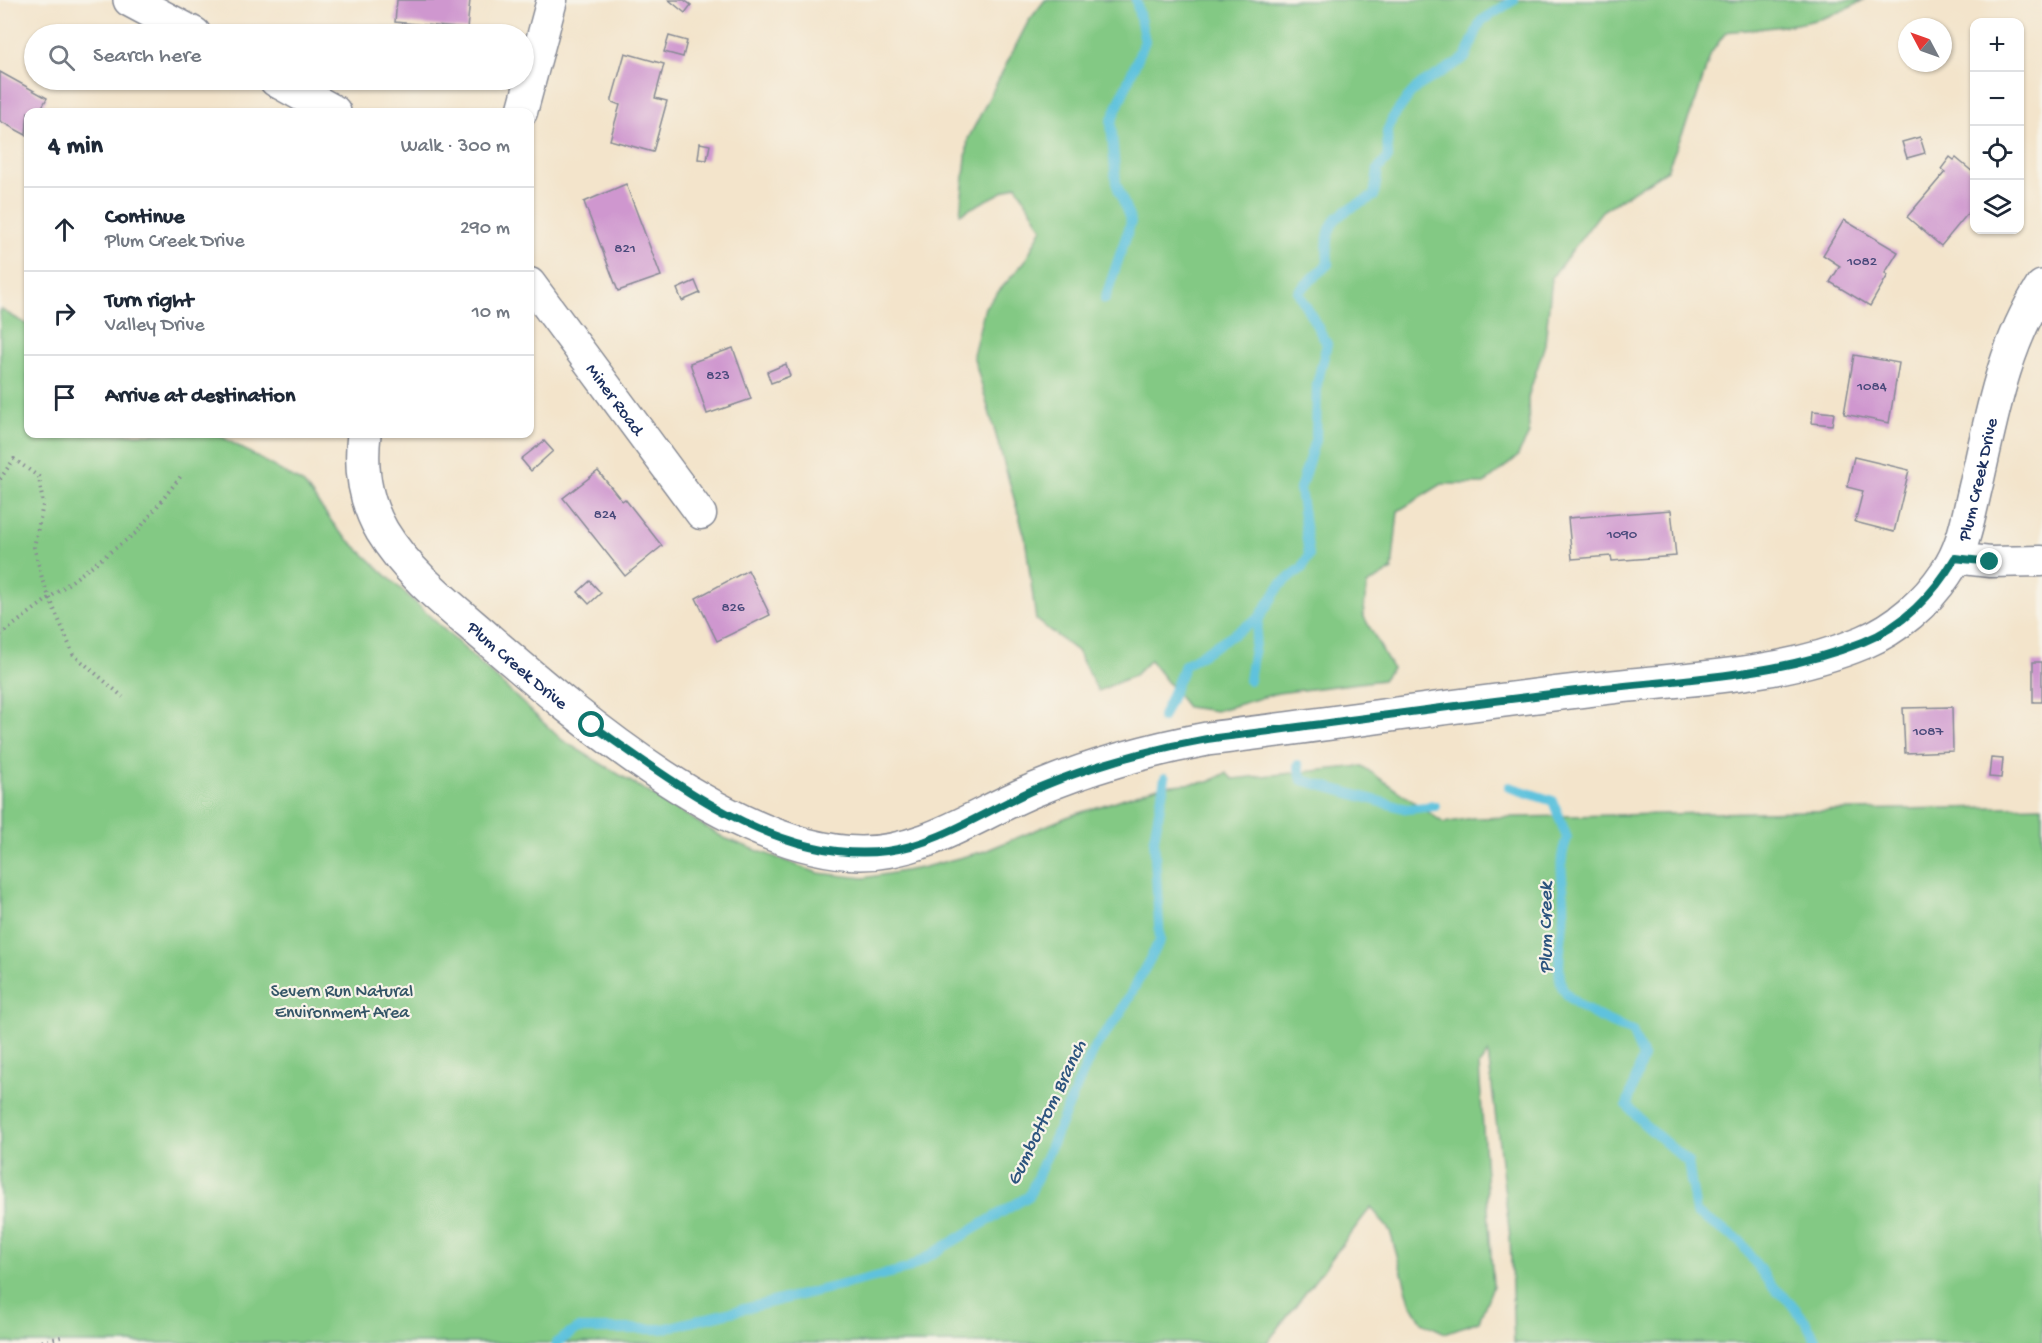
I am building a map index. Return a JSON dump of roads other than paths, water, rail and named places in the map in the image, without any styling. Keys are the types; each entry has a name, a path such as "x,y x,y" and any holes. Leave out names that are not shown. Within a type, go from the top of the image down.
{"street":[{"path":"130,0 175,24"},
{"path":"534,67 552,0"},
{"path":"294,90 327,108"},
{"path":"523,108 528,90"},
{"name":"Miner Road","path":"534,288 701,514"},
{"name":"Plum Creek Drive","path":"364,438 363,481 382,531 410,569 516,664 592,725 680,786 774,834 813,847 860,853 888,851 923,842 1032,790 1109,761 1151,750 1207,739 1760,670 1819,658 1865,642 1900,623 1946,574 1955,558 1966,527 2001,379 2025,314 2042,288"},
{"path":"1955,558 1990,562 2042,561"}],"waterway":[{"path":"1105,299 1131,222 1116,183 1111,122 1145,41 1136,0"},
{"name":"Gumbottom Branch","path":"1162,718 1185,665 1259,618 1281,584 1302,568 1309,555 1300,489 1316,437 1317,384 1327,344 1298,292 1328,264 1328,236 1335,220 1350,208 1374,196 1378,169 1388,158 1387,132 1392,119 1408,97 1417,87 1465,58 1481,21 1514,0"},
{"name":"Plum Creek","path":"1249,680 1259,618"},
{"name":"Plum Creek","path":"1298,765 1302,780 1407,809 1435,806"},
{"name":"Gumbottom Branch","path":"556,1343 577,1329 662,1329 907,1269 1029,1196 1093,1050 1119,1015 1160,941 1154,839 1165,778"},
{"name":"Plum Creek","path":"1509,787 1553,801 1567,838 1561,866 1564,900 1559,957 1561,984 1565,992 1581,1007 1632,1031 1643,1057 1627,1105 1644,1124 1688,1162 1696,1213 1740,1241 1770,1284 1789,1301 1806,1322 1817,1343"}],"park label":[{"name":"Severn Run Natural Environment Area","path":"342,1000"}]}
